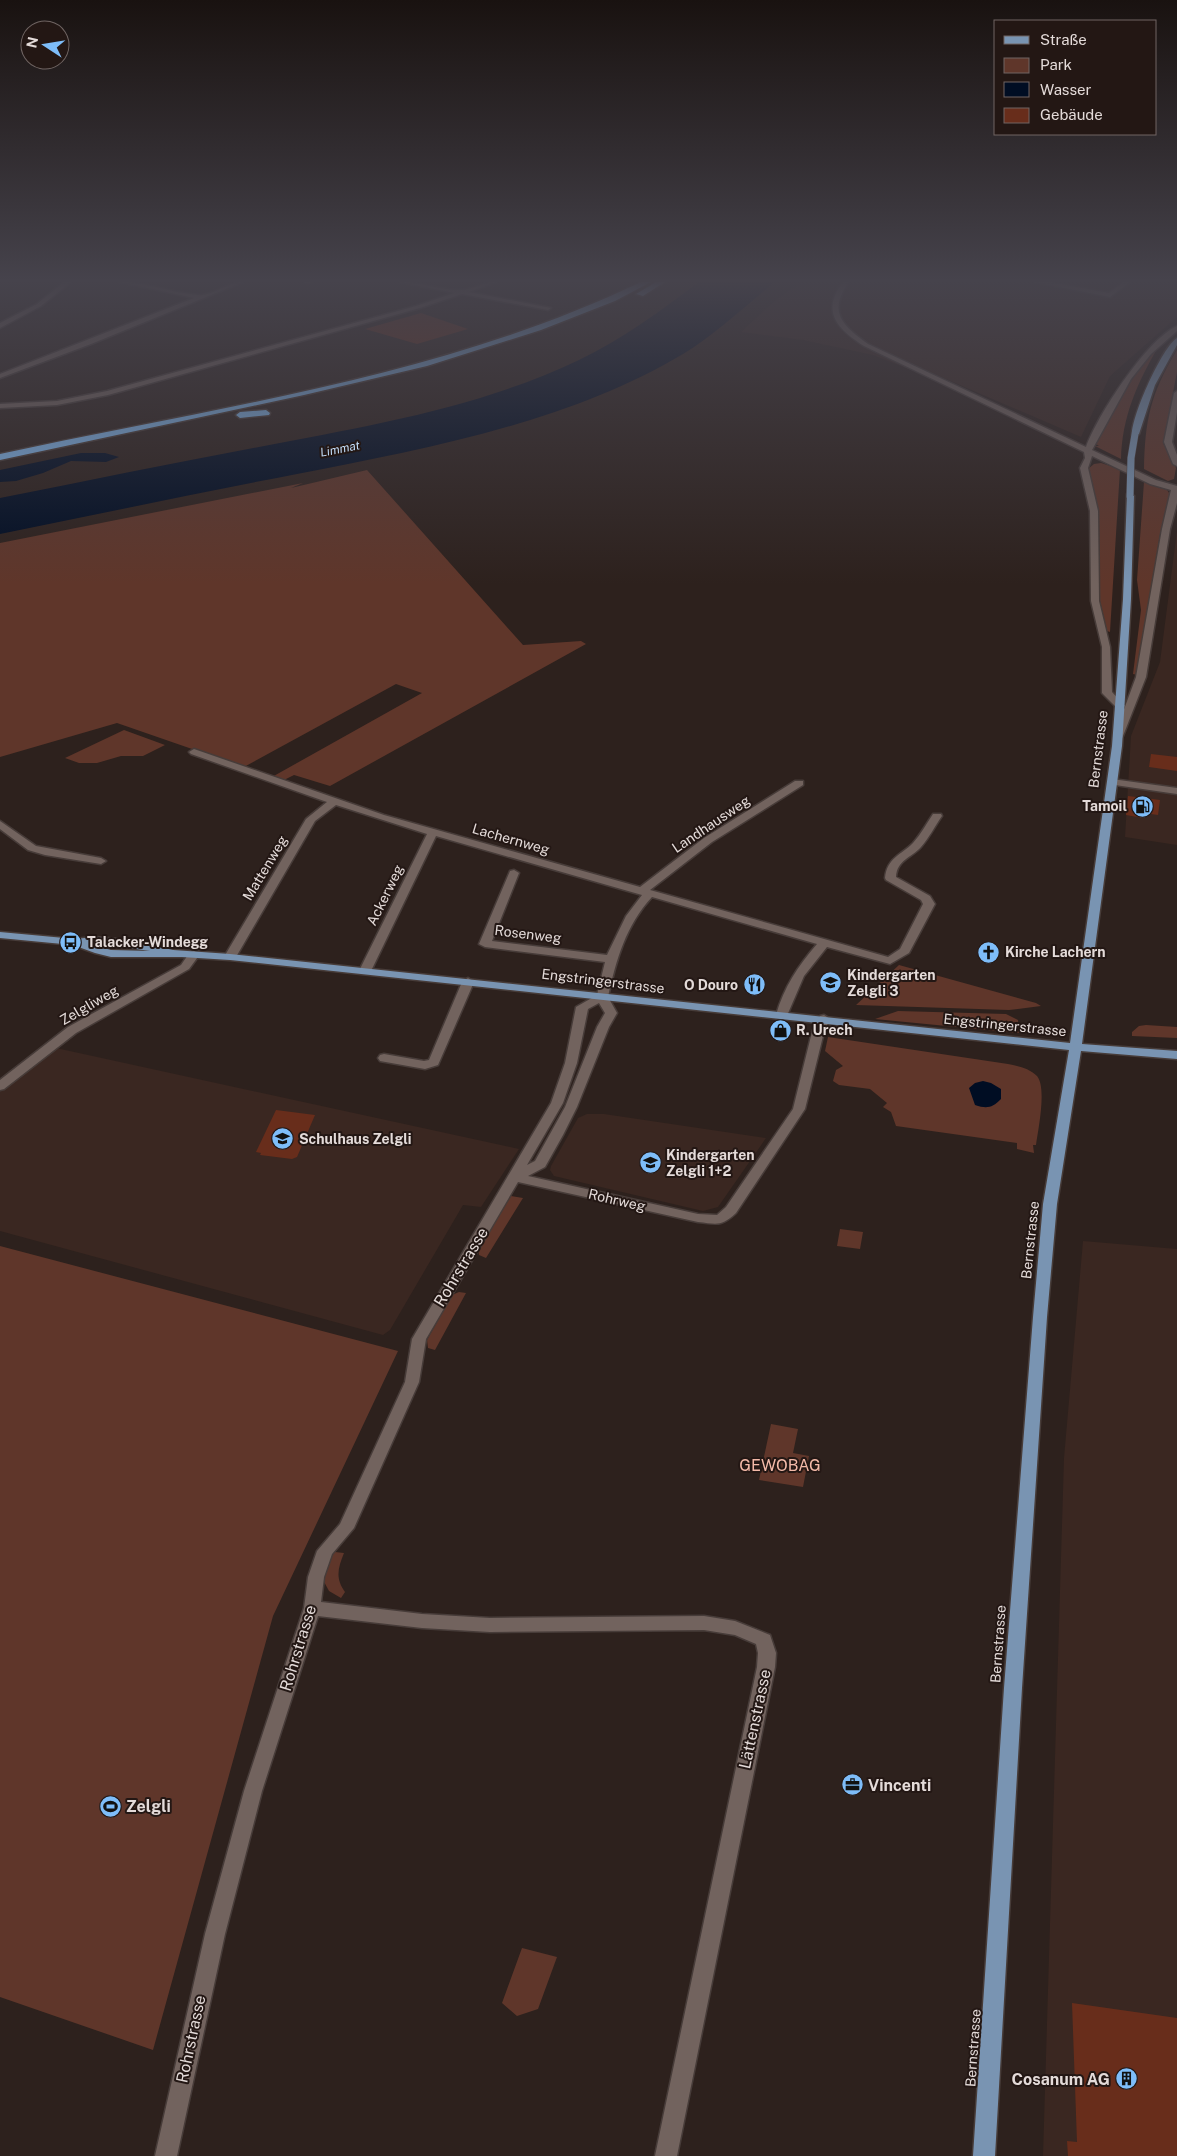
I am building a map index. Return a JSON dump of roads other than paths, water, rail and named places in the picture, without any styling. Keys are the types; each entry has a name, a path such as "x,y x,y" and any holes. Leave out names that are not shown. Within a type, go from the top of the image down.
{"highway":[{"path":"0,448 312,383"},
{"path":"0,456 345,383"},
{"path":"80,440 212,418 266,413"}],"main road":[{"name":"Bernstrasse","path":"984,2156 1013,1678 1050,1204 1075,1048 1118,739 1127,599 1130,458 1144,400 1151,383"},
{"name":"Engstringerstrasse","path":"0,935 75,942 93,950 121,954 154,956 174,953 230,957 824,1019 1075,1048 1177,1055"}],"street":[{"path":"0,406 57,403 101,395 146,383"},
{"path":"942,383 1153,482 1176,487 1166,529 1141,677 1118,739"},
{"path":"1120,706 1107,693 1106,647 1094,601 1096,525 1084,468 1089,458 1088,451 1110,407 1125,383"},
{"path":"1177,393 1168,442 1177,464"},
{"path":"1060,439 1086,440 1096,437"},
{"name":"Lachernweg","path":"194,752 334,802 433,832 890,961 904,951 929,904 926,898 890,878 891,869 901,855 917,845 937,816"},
{"path":"1112,782 1177,791"},
{"name":"Landhausweg","path":"602,997 624,924 646,892 708,840 799,783"},
{"name":"Mattenweg","path":"230,957 311,819 334,802"},
{"path":"0,824 32,848 49,853 101,861"},
{"name":"Ackerweg","path":"365,971 433,832"},
{"name":"Rosenweg","path":"514,873 485,944 612,959"},
{"path":"782,1015 790,987 798,972 824,942"},
{"name":"Zelgliweg","path":"0,1086 72,1030 186,967 194,954"},
{"path":"384,1058 425,1065 434,1062 468,982"},
{"path":"515,1177 540,1164 564,1123 603,1027 611,1013 602,997"},
{"name":"Rohrstrasse","path":"166,2156 220,1915 256,1782 312,1608 316,1577 325,1551 346,1528 412,1382 415,1347 419,1339 515,1177 560,1096 571,1063 582,1007 602,997"},
{"name":"Rohrweg","path":"515,1177 698,1218 720,1220 731,1210 799,1109 818,1032 824,1019"},
{"name":"Lättenstrasse","path":"312,1608 422,1621 490,1626 704,1623 735,1628 764,1640 767,1653 766,1667 666,2156"}],"water":[{"name":"Limmat","path":"525,383 628,383 593,398 545,415 446,443 0,534 0,498 381,423 422,414"},
{"path":"81,453 105,453 119,457 106,462 71,461 43,473 16,481 0,482 0,470"},
{"path":"983,1081 1001,1089 1001,1099 989,1107 975,1105 969,1088 975,1083"}],"place":[{"name":"Tamoil","path":"1143,806"},
{"name":"Talacker-Windegg","path":"71,942"},
{"name":"Kirche Lachern","path":"989,952"},
{"name":"Kindergarten Zelgli 3","path":"831,983"},
{"name":"O Douro","path":"754,985"},
{"name":"R. Urech","path":"780,1030"},
{"name":"Schulhaus Zelgli","path":"283,1139"},
{"name":"Kindergarten Zelgli 1+2","path":"650,1163"},
{"name":"Vincenti","path":"852,1785"},
{"name":"Zelgli","path":"110,1806"},
{"name":"Cosanum AG","path":"1126,2079"}],"park label":[{"name":"GEWOBAG","path":"780,1465"}]}
